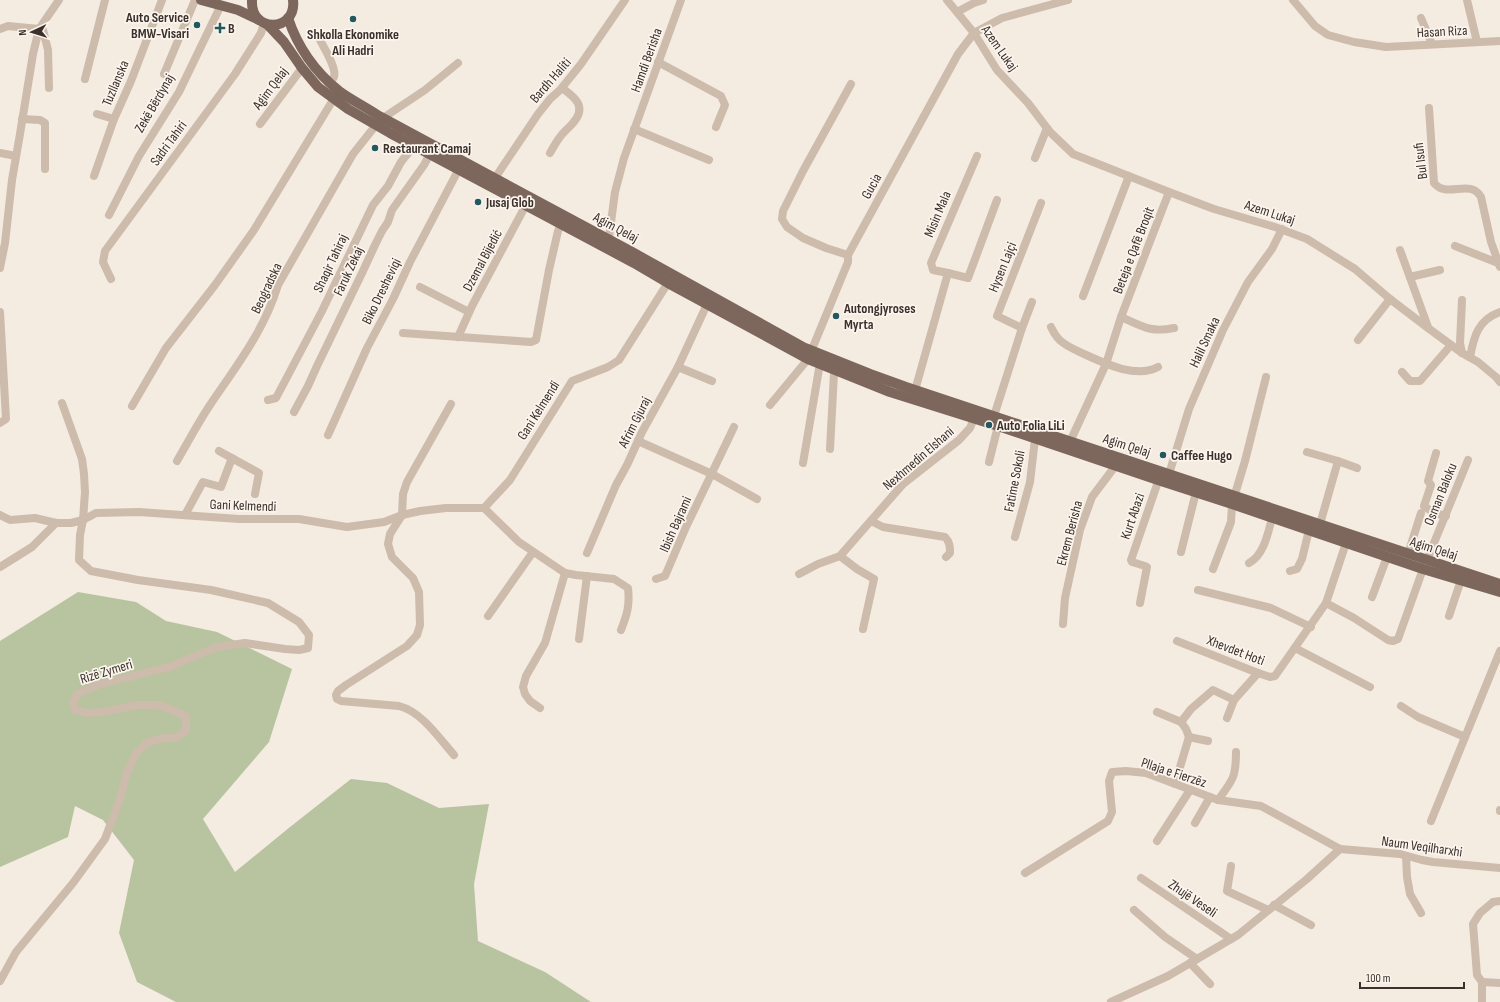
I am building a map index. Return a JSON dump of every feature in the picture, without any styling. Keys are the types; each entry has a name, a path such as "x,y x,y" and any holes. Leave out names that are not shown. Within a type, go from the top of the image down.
{"main road":[{"path":"201,0 238,10 264,23 281,24 292,13 293,0"},
{"path":"221,5 234,5 252,1 252,9 264,23"},
{"name":"Agim Qelaj","path":"288,18 295,38 310,62 330,83 336,95 376,125 417,142 461,165 609,245 634,263 671,279 810,355 836,365 890,392 914,394 975,415 998,426 1037,435 1118,462 1163,475 1234,500 1272,518 1309,530 1408,554 1425,564"},
{"name":"Agim Qelaj","path":"264,23 284,42 302,68 318,87 383,118 417,142"},
{"name":"Agim Qelaj","path":"461,165 495,178 561,224 609,245"},
{"name":"Agim Qelaj","path":"810,355 820,363 836,365"},
{"name":"Agim Qelaj","path":"975,415 994,416 1037,435"},
{"name":"Agim Qelaj","path":"1163,475 1196,492 1234,500 1320,524 1387,557 1425,564 1449,572 1500,584"},
{"name":"Agim Qelaj","path":"1449,572 1460,580 1500,592"}],"street":[{"path":"0,268 5,243 16,156 33,54 39,29 59,0"},
{"path":"85,79 105,0"},
{"name":"Tuzllanska","path":"94,176 114,119 131,81 162,0"},
{"name":"Zekë Bërdynaj","path":"164,74 195,0"},
{"name":"Bardh Haliti","path":"495,178 538,114 550,98 562,88 604,32 625,0"},
{"name":"Hamdi Berisha","path":"609,245 617,182 634,129 681,0"},
{"name":"Azem Lukaj","path":"946,0 974,32 997,70 1028,103 1047,128 1073,154 1214,209 1282,229 1307,239 1355,269 1428,328 1462,353 1470,357 1496,377 1500,382"},
{"path":"957,12 983,0"},
{"path":"974,32 1002,18 1068,0"},
{"name":"Hasan Riza","path":"1293,0 1315,26 1328,35 1354,42 1386,47 1500,41"},
{"path":"1467,0 1477,42"},
{"name":"Zekë Bërdynaj","path":"109,215 139,156 179,92 221,5"},
{"path":"1421,18 1432,44"},
{"name":"Sadri Tahiri","path":"110,279 103,262 106,251 235,74 261,33 264,23"},
{"path":"0,29 8,26 43,30 48,50 49,88"},
{"name":"Gucia","path":"810,355 848,262 848,255 958,54 974,32"},
{"path":"320,40 334,71 334,76 330,83"},
{"path":"658,62 721,96 726,105 716,127"},
{"path":"376,125 383,118 425,90 458,63"},
{"name":"Agim Qelaj","path":"260,124 302,68"},
{"path":"848,255 826,248 803,238 787,227 782,219 783,211 800,177 851,84"},
{"path":"550,153 560,137 574,123 580,114 580,108 577,101 562,88"},
{"path":"132,406 166,348 215,285 254,230 336,95"},
{"name":"Bul Isufi","path":"1429,108 1434,183 1438,187 1444,189 1468,188 1478,192 1491,242 1499,265"},
{"path":"97,114 114,119"},
{"path":"22,119 40,120 45,123 45,170"},
{"name":"Beogradska","path":"177,461 193,432 252,345 263,325 278,285 315,218 353,154 376,125"},
{"path":"1035,158 1047,128"},
{"path":"634,129 709,160"},
{"name":"Shaqir Tahiraj","path":"268,400 276,398 291,371 373,205 388,186 401,162 417,142"},
{"name":"Faruk Zekaj","path":"294,412 308,386 378,238 388,222 392,210 424,165 432,150"},
{"path":"0,153 16,156"},
{"name":"Misin Mala","path":"977,156 931,263 933,270 968,278 997,200"},
{"name":"Biko Dresheviqi","path":"328,435 367,348 422,238 461,165"},
{"path":"1083,296 1129,176"},
{"name":"Beteja e Qafë Broqit","path":"1068,445 1106,364 1121,317 1169,192"},
{"name":"Dzemal Bijedić","path":"458,337 469,312 528,201"},
{"name":"Hysen Lajçi","path":"1022,328 997,316 1041,203"},
{"path":"403,333 532,342 536,340 549,270 558,230 561,224"},
{"name":"Halil Smaka","path":"1163,475 1189,408 1223,330 1248,282 1272,249 1282,229"},
{"path":"1455,246 1499,265"},
{"path":"1400,250 1428,328"},
{"path":"1410,277 1440,270"},
{"path":"914,394 948,273"},
{"name":"Gani Kelmendi","path":"0,523 10,520 34,518 56,523 71,523 83,520 96,513 139,512 239,520 298,519 347,527 384,522 402,515 420,511 446,508 484,508 510,480 572,382 608,367 619,360 671,279"},
{"path":"420,287 469,312"},
{"path":"1358,340 1390,298"},
{"name":"Afrim Gjuraj","path":"586,553 616,485 678,367 709,300"},
{"path":"1462,300 1460,343 1462,353"},
{"path":"994,416 1022,328 1032,302"},
{"path":"0,312 6,419 0,423"},
{"path":"1470,357 1479,326 1492,315 1500,312"},
{"path":"1121,317 1148,329 1160,331 1174,328"},
{"path":"1051,327 1055,336 1063,343 1106,364 1132,371 1152,370 1158,367"},
{"path":"1402,372 1410,381 1420,381 1451,345"},
{"path":"770,405 810,355"},
{"path":"803,463 820,363"},
{"path":"830,449 836,365"},
{"path":"678,367 712,381"},
{"path":"1213,569 1231,522 1234,500 1266,377"},
{"path":"62,403 82,458 85,492 83,520"},
{"path":"452,404 407,482 403,494 402,515 390,534 388,544 392,557 413,578 419,592 420,625 417,635 407,646 346,685 338,691 336,695 337,699 341,701 407,708 417,714 454,755"},
{"name":"Nexhmedin Elshani","path":"799,574 818,564 840,556 903,484 959,440 970,428 975,415"},
{"path":"989,462 998,426"},
{"name":"Ibish Bajrami","path":"656,579 665,576 686,527 734,427"},
{"name":"Fatime Sokoli","path":"1015,537 1030,482 1037,435"},
{"path":"638,441 712,474 758,499"},
{"path":"219,451 258,473 255,494"},
{"path":"1307,452 1357,468"},
{"path":"1436,453 1428,476 1428,481 1431,485 1424,506 1434,513 1446,516"},
{"path":"185,515 203,482 221,487 232,458"},
{"name":"Osman Baloku","path":"1326,603 1354,618 1388,640 1392,641 1398,639 1425,564 1468,460"},
{"path":"1320,524 1338,461"},
{"name":"Ekrem Berisha","path":"1063,624 1065,598 1080,530 1094,494 1118,462"},
{"name":"Kurt Abazi","path":"1140,603 1147,567 1132,562 1131,560 1163,475"},
{"path":"1181,552 1196,492"},
{"path":"484,508 519,542 565,573 614,579 628,588 629,601 621,630"},
{"path":"1408,554 1421,513"},
{"path":"0,515 10,520"},
{"path":"1249,563 1253,561 1259,553 1269,531 1272,518"},
{"name":"Rizë Zymeri","path":"0,981 16,952 73,882 105,839 120,799 127,772 137,752 148,742 166,738 176,738 186,730 186,716 160,705 137,705 87,713 75,710 73,702 77,694 101,684 169,667 217,647 245,643 285,649 298,650 308,648 309,635 299,622 268,603 211,590 138,580 91,571 79,560 80,535 83,520"},
{"path":"871,521 883,527 945,537 948,540 950,547 950,553 946,557"},
{"path":"0,567 32,547 56,523"},
{"path":"1290,571 1296,569 1302,559 1309,530"},
{"name":"Xhevdet Hoti","path":"1177,641 1258,673 1270,677 1275,676 1326,603 1347,538"},
{"path":"488,616 533,552"},
{"path":"840,556 857,569 874,579 863,629"},
{"path":"1372,597 1387,557"},
{"path":"540,708 530,701 525,694 523,687 526,676 545,643 565,573"},
{"path":"580,639 588,576"},
{"name":"Agim Qelaj","path":"1449,616 1460,580"},
{"path":"1198,590 1271,608 1310,627"},
{"path":"1295,648 1370,687"},
{"path":"1431,821 1500,651"},
{"path":"1227,718 1234,700 1258,673"},
{"path":"1181,722 1191,709 1213,690 1234,700"},
{"path":"1401,706 1418,717 1465,737"},
{"path":"1157,712 1181,722 1189,737 1175,784"},
{"path":"1189,737 1208,741"},
{"path":"1218,800 1233,780 1236,768 1236,752"},
{"name":"Pllaja e Fierzëz","path":"1025,873 1108,821 1112,812 1109,781 1112,772 1126,771 1146,773 1218,800 1261,806 1340,849"},
{"path":"1157,841 1190,790"},
{"path":"1196,823 1210,797"},
{"path":"1111,1002 1168,976 1232,939 1307,879 1340,849"},
{"name":"Naum Veqilharxhi","path":"1340,849 1400,854 1427,861 1500,868"},
{"path":"1406,856 1407,877 1410,894 1421,914"},
{"name":"Zhujë Veseli","path":"1232,866 1227,891 1311,925"},
{"name":"Zhujë Veseli","path":"1141,878 1232,939"},
{"path":"1482,1002 1482,982 1477,975 1473,924 1480,913 1493,902 1500,901"},
{"path":"1134,910 1194,961 1210,984"},
{"path":"1482,982 1500,983"}],"green space":[{"path":"78,592 136,602 166,621 217,632 292,669 269,742 203,819 235,872 351,779 387,783 439,808 489,804 474,884 478,941 545,972 591,1002 176,1002 137,982 119,933 134,860 103,820 75,806 68,837 0,867 0,641"}],"place":[{"name":"Shkolla Ekonomike Ali Hadri","path":"353,19"},
{"name":"Auto Service BMW-Visari","path":"197,25"},
{"name":"B","path":"220,28"},
{"name":"Restaurant Camaj","path":"375,148"},
{"name":"Jusaj Glob","path":"478,202"},
{"name":"Autongjyroses Myrta","path":"836,316"},
{"name":"Auto Folia LiLi","path":"989,425"},
{"name":"Caffee Hugo","path":"1163,455"}]}
